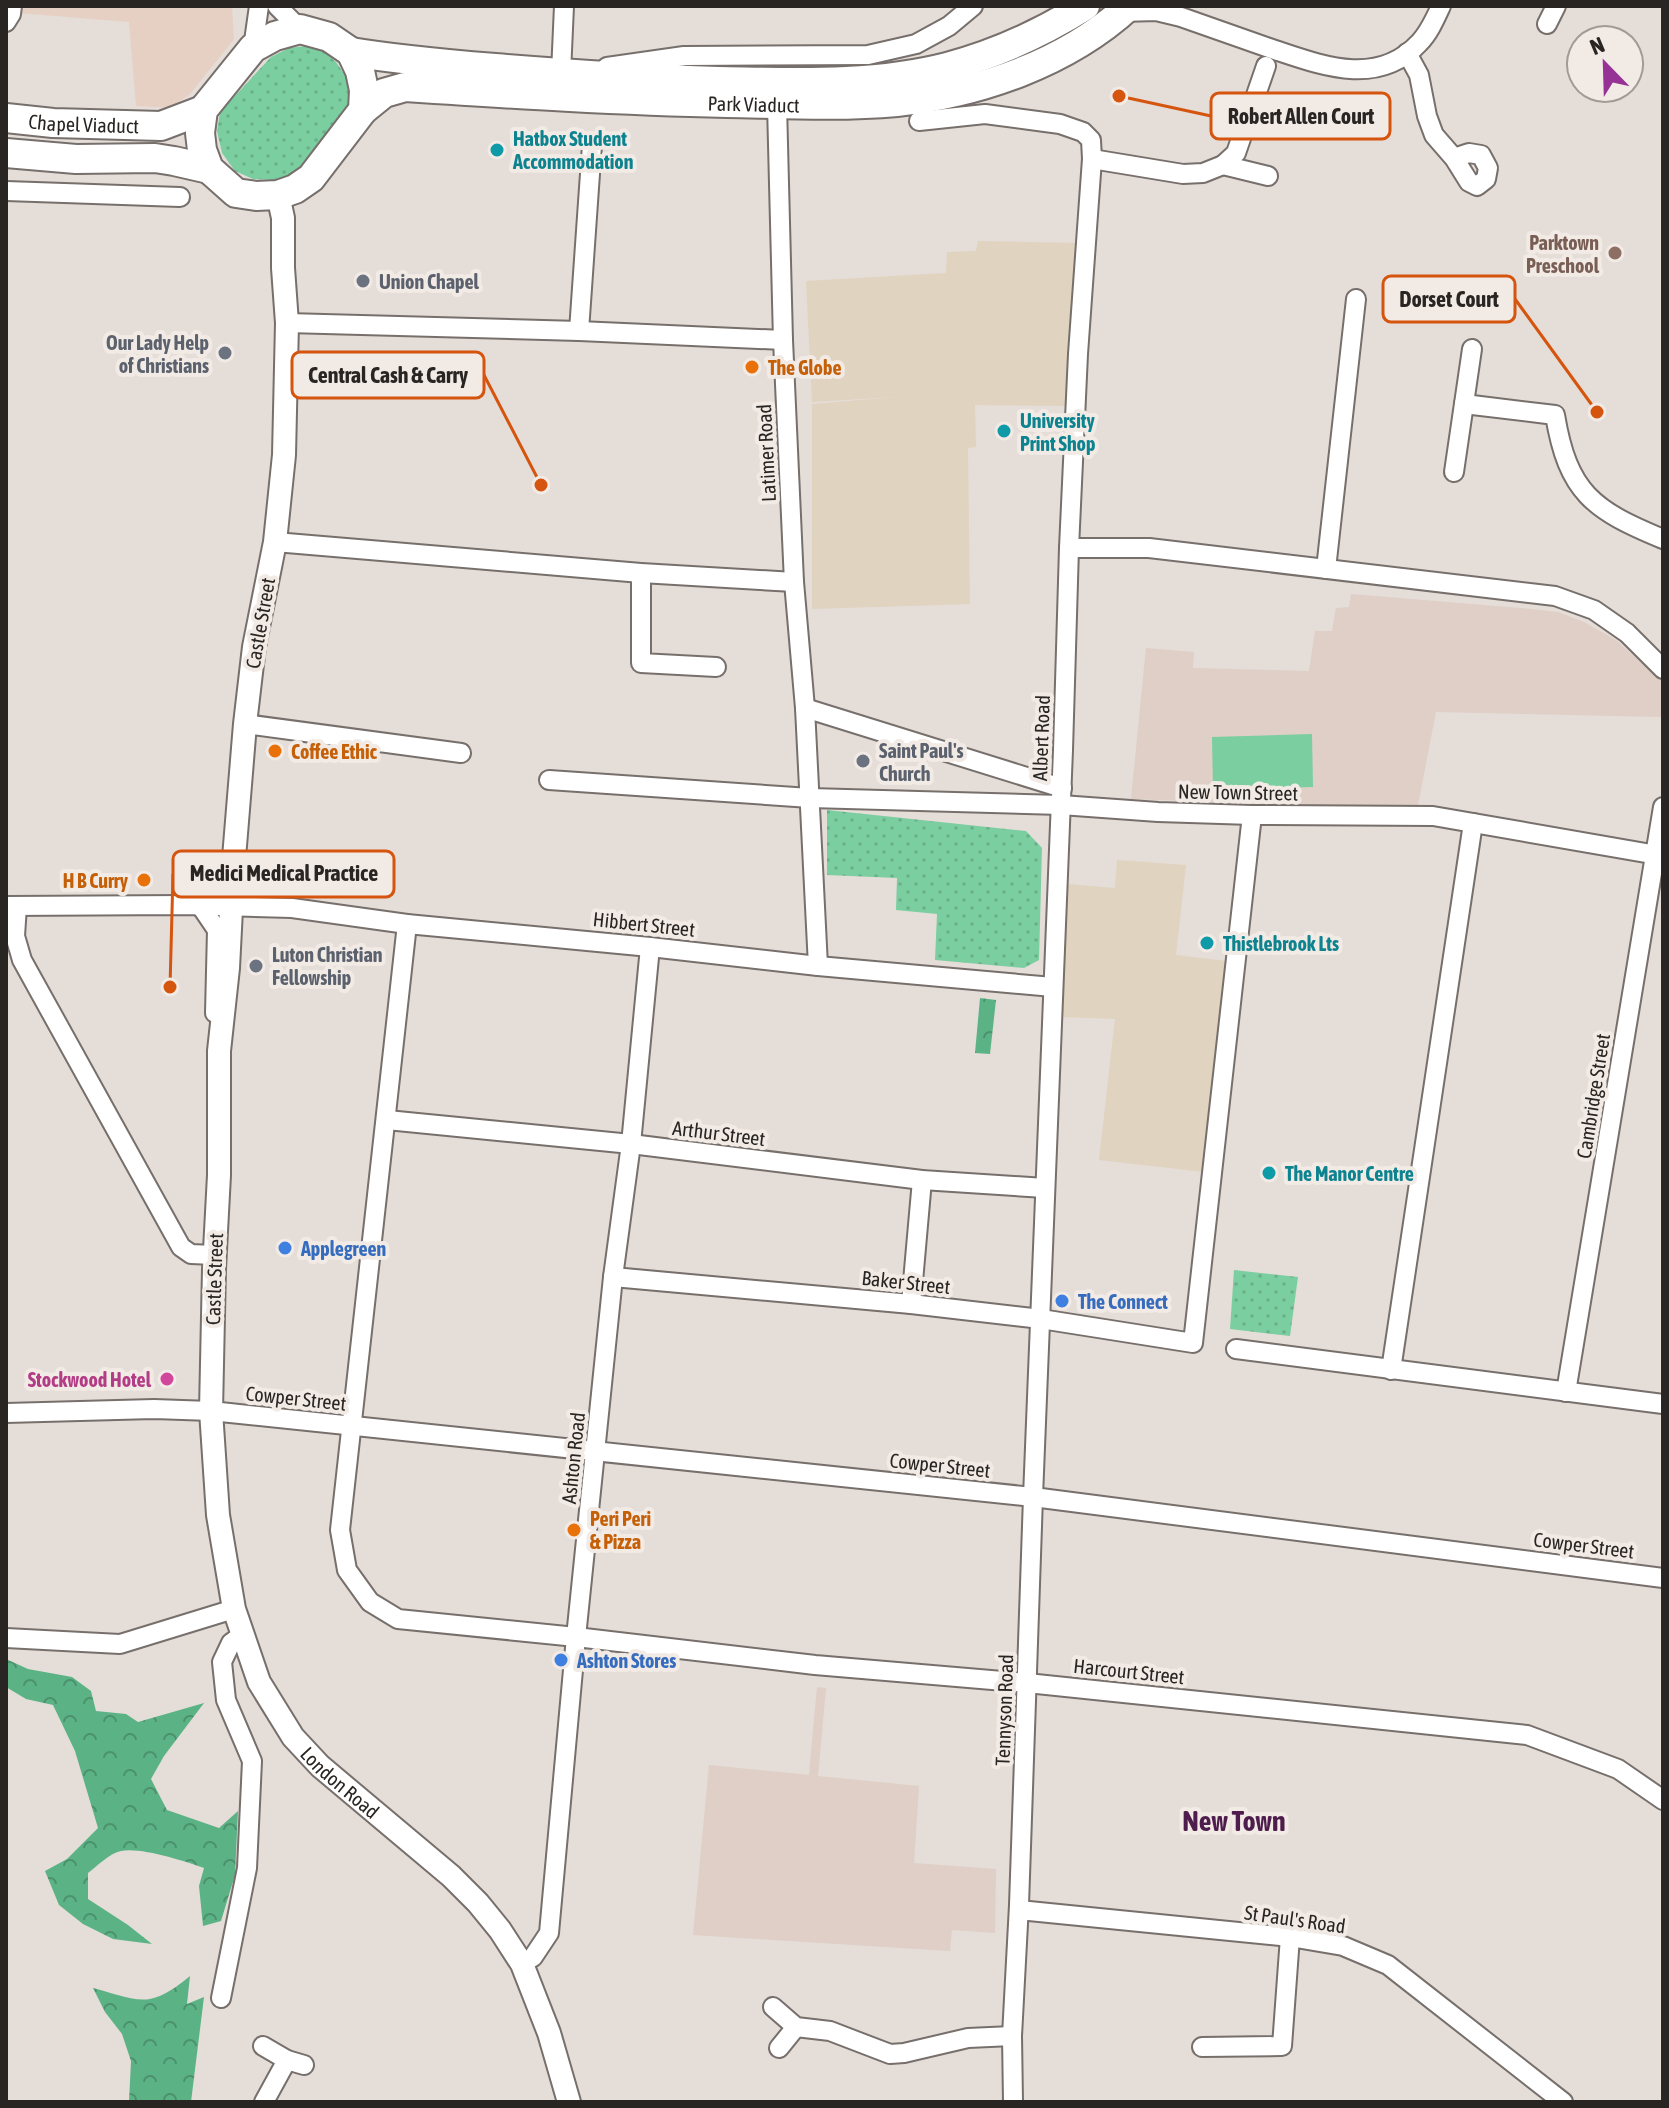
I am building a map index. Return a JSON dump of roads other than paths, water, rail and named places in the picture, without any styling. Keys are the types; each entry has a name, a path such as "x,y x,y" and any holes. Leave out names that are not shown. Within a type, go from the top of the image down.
{"highway":[{"name":"Park Viaduct","path":"351,52 394,59 561,73 659,79 829,82 892,77 947,67 1021,41 1052,27 1085,6"},
{"name":"Park Viaduct","path":"363,110 384,93 405,87 595,100 777,105 882,102 936,96 986,84 1057,56 1126,9"},
{"path":"300,29 329,37 351,52 364,90 363,110 311,178 295,189 278,195 236,193 209,169 202,150 200,133 203,110 253,48 275,36 300,29"},
{"name":"Chapel Viaduct","path":"6,118 53,123 161,126 203,110"},
{"name":"Chapel Viaduct","path":"6,153 76,159 155,158 209,169"}],"street":[{"path":"6,22 12,6"},
{"path":"253,48 259,6"},
{"path":"277,6 300,29"},
{"path":"564,6 561,73 684,56 868,55 916,44 949,26 973,6"},
{"path":"1126,9 1169,14 1327,67 1361,70 1376,68 1407,53 1427,33 1441,6"},
{"path":"1547,24 1556,6"},
{"path":"1407,53 1419,75 1434,135 1454,158"},
{"path":"919,121 985,114 1060,124 1083,132 1091,140 1092,159 1183,174 1203,173 1223,165 1236,153 1266,66"},
{"name":"Latimer Road","path":"777,105 794,582 805,708 818,966"},
{"path":"579,331 592,145"},
{"name":"Albert Road","path":"1041,1319 1069,548 1078,354 1092,159"},
{"path":"1223,165 1268,176"},
{"path":"6,191 180,197"},
{"name":"Castle Street","path":"211,1411 219,1175 219,1051 245,724 254,647 275,542 284,455 287,323 283,218 278,195"},
{"path":"1326,569 1356,299"},
{"path":"287,323 783,340"},
{"path":"1454,472 1472,349"},
{"path":"1464,404 1555,415 1563,455 1582,490 1600,508 1623,523 1663,539"},
{"path":"275,542 641,573 794,582"},
{"path":"1069,548 1149,548 1555,596 1594,610 1627,633 1663,669"},
{"path":"641,573 641,663 716,667"},
{"path":"805,708 1061,797"},
{"path":"245,724 461,753"},
{"name":"New Town Street","path":"549,780 810,798 1061,797 1158,812 1433,816 1659,855"},
{"name":"Cambridge Street","path":"1566,1392 1659,855 1663,807"},
{"name":"Baker Street","path":"613,1277 911,1304 1041,1319 1193,1343 1252,815"},
{"path":"1391,1370 1473,823"},
{"name":"Castle Street","path":"200,905 217,930 214,994 219,1051"},
{"path":"11,906 22,960 181,1247 191,1254 214,1255"},
{"name":"Hibbert Street","path":"11,906 292,908 407,924 1053,987"},
{"name":"Harcourt Street","path":"407,924 340,1530 347,1570 370,1602 398,1619 815,1665 1027,1683 1527,1735 1618,1769 1663,1800"},
{"name":"Ashton Road","path":"522,1964 533,1957 549,1933 576,1637 650,947"},
{"name":"Arthur Street","path":"387,1120 631,1144 922,1180 1045,1188"},
{"path":"911,1304 922,1180"},
{"name":"Tennyson Road","path":"1013,2102 1012,2036 1041,1319"},
{"path":"1236,1349 1663,1404"},
{"name":"Cowper Street","path":"6,1413 154,1409 211,1411 1033,1497 1663,1578"},
{"name":"London Road","path":"211,1411 218,1515 234,1609 259,1682 293,1737 320,1766 451,1876 493,1921 522,1964 549,2033 569,2102"},
{"path":"6,1638 120,1644 234,1609"},
{"path":"221,1998 247,1868 252,1761 226,1700 222,1662 231,1643 242,1635"},
{"name":"St Paul's Road","path":"1019,1910 1290,1937 1343,1946 1388,1965 1563,2102"},
{"path":"1202,2047 1282,2046 1290,1937"},
{"path":"773,2007 796,2027 830,2031 890,2054 968,2038 1012,2036"},
{"path":"779,2048 796,2027"},
{"path":"263,2046 295,2063 264,2102"}],"place":[{"name":"Robert Allen Court","path":"1119,96"},
{"name":"Hatbox Student Accommodation","path":"497,150"},
{"name":"Parktown Preschool","path":"1615,253"},
{"name":"Union Chapel","path":"363,281"},
{"name":"Our Lady Help of Christians","path":"225,353"},
{"name":"The Globe","path":"752,367"},
{"name":"Dorset Court","path":"1597,412"},
{"name":"University Print Shop","path":"1004,431"},
{"name":"Central Cash & Carry","path":"541,485"},
{"name":"Coffee Ethic","path":"275,751"},
{"name":"Saint Paul's Church","path":"863,761"},
{"name":"H B Curry","path":"144,880"},
{"name":"Thistlebrook Lts","path":"1207,943"},
{"name":"Luton Christian Fellowship","path":"256,966"},
{"name":"Medici Medical Practice","path":"170,987"},
{"name":"The Manor Centre","path":"1269,1173"},
{"name":"Applegreen","path":"285,1248"},
{"name":"The Connect","path":"1062,1301"},
{"name":"Stockwood Hotel","path":"167,1379"},
{"name":"Peri Peri & Pizza","path":"574,1530"},
{"name":"Ashton Stores","path":"561,1660"}],"district":[{"name":"New Town","path":"1234,1821"}]}
